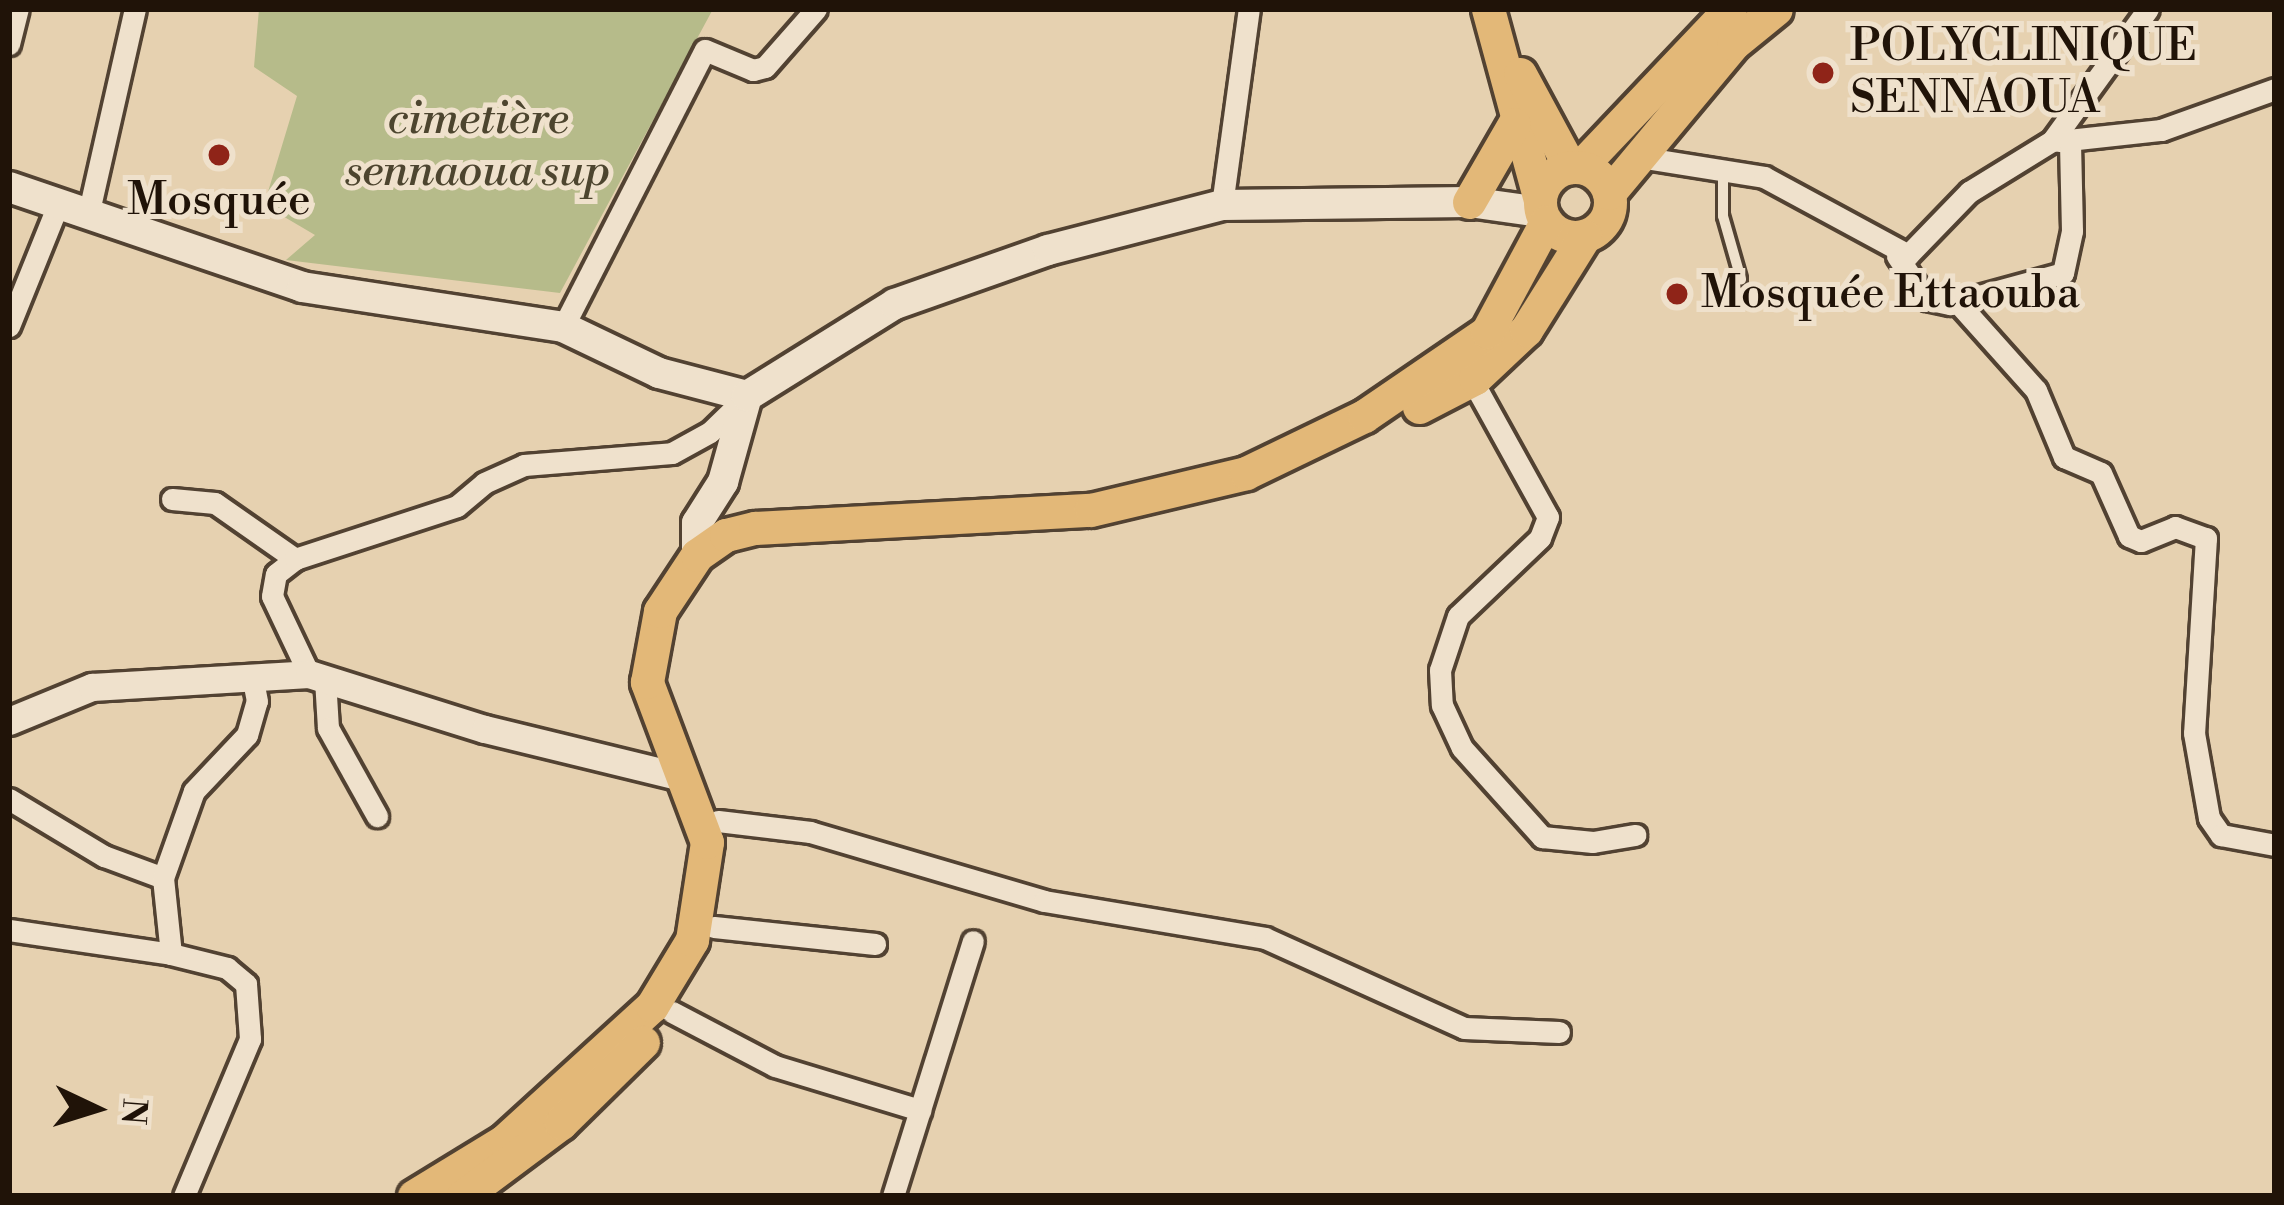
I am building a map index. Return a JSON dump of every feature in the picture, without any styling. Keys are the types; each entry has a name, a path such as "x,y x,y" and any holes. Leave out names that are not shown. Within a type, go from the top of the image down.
{"main road":[{"path":"1488,9 1514,124 1542,212 1563,235 1585,236"},
{"path":"1506,9 1525,89 1609,193"},
{"path":"413,1196 504,1141 672,982 697,926 707,842 646,682 649,644 675,579 698,555 726,535 755,528 1091,510 1246,473 1464,368 1508,304 1552,175 1582,161 1730,9"},
{"path":"463,1196 561,1123 672,1012 714,927 718,821 686,761 664,681 687,590 721,553 810,536 966,539 1046,532 1184,505 1323,460 1526,330 1585,236 1603,223 1609,193 1733,44 1776,9"},
{"path":"1469,202 1514,124"},
{"path":"9,187 302,287 563,326 659,374 747,396"},
{"path":"698,555 697,523 723,482 747,396 895,304 1048,250 1222,205 1469,202 1542,212"}],"street":[{"path":"9,44 18,9"},
{"path":"9,326 74,206 135,9"},
{"path":"563,326 705,50 753,70 765,68 816,9"},
{"path":"1222,205 1249,9"},
{"path":"1582,161 1642,158 1723,165 1764,177 1897,256 1926,299 1959,304 2063,273 2072,231 2061,141 2149,9"},
{"path":"1897,256 1917,251 1969,192 2061,141 2161,130 2275,89"},
{"path":"1959,304 2036,390 2065,458 2101,473 2129,536 2141,541 2175,527 2206,538 2210,569 2194,733 2209,818 2221,835 2275,845"},
{"path":"1464,368 1548,517 1540,538 1458,616 1440,670 1442,705 1462,748 1542,837 1593,842 1635,835"},
{"path":"377,816 328,728 318,677 272,596 277,574 295,559 458,506 484,482 524,465 672,453 710,432 747,396"},
{"path":"172,499 215,502 295,559"},
{"path":"9,721 92,687 318,677 485,729 678,776"},
{"path":"171,954 164,878 194,791 247,735 257,701 253,680"},
{"path":"9,799 104,856 164,878"},
{"path":"718,821 810,832 1045,901 1265,938 1465,1028 1559,1032"},
{"path":"714,927 875,944"},
{"path":"9,930 171,954 227,968 252,1004 250,1039 184,1196"},
{"path":"893,1196 973,941"},
{"path":"672,1012 775,1066 920,1110"}],"lane":[{"path":"1723,165 1723,216 1741,279"}],"green space":[{"name":"cimetière sennaoua sup","path":"259,9 713,9 560,293 286,260 315,235 264,205 297,96 254,67"}],"place":[{"name":"POLYCLINIQUE SENNAOUA","path":"1823,73"},
{"name":"Mosquée","path":"219,155"},
{"name":"Mosquée Ettaouba","path":"1677,294"}]}
